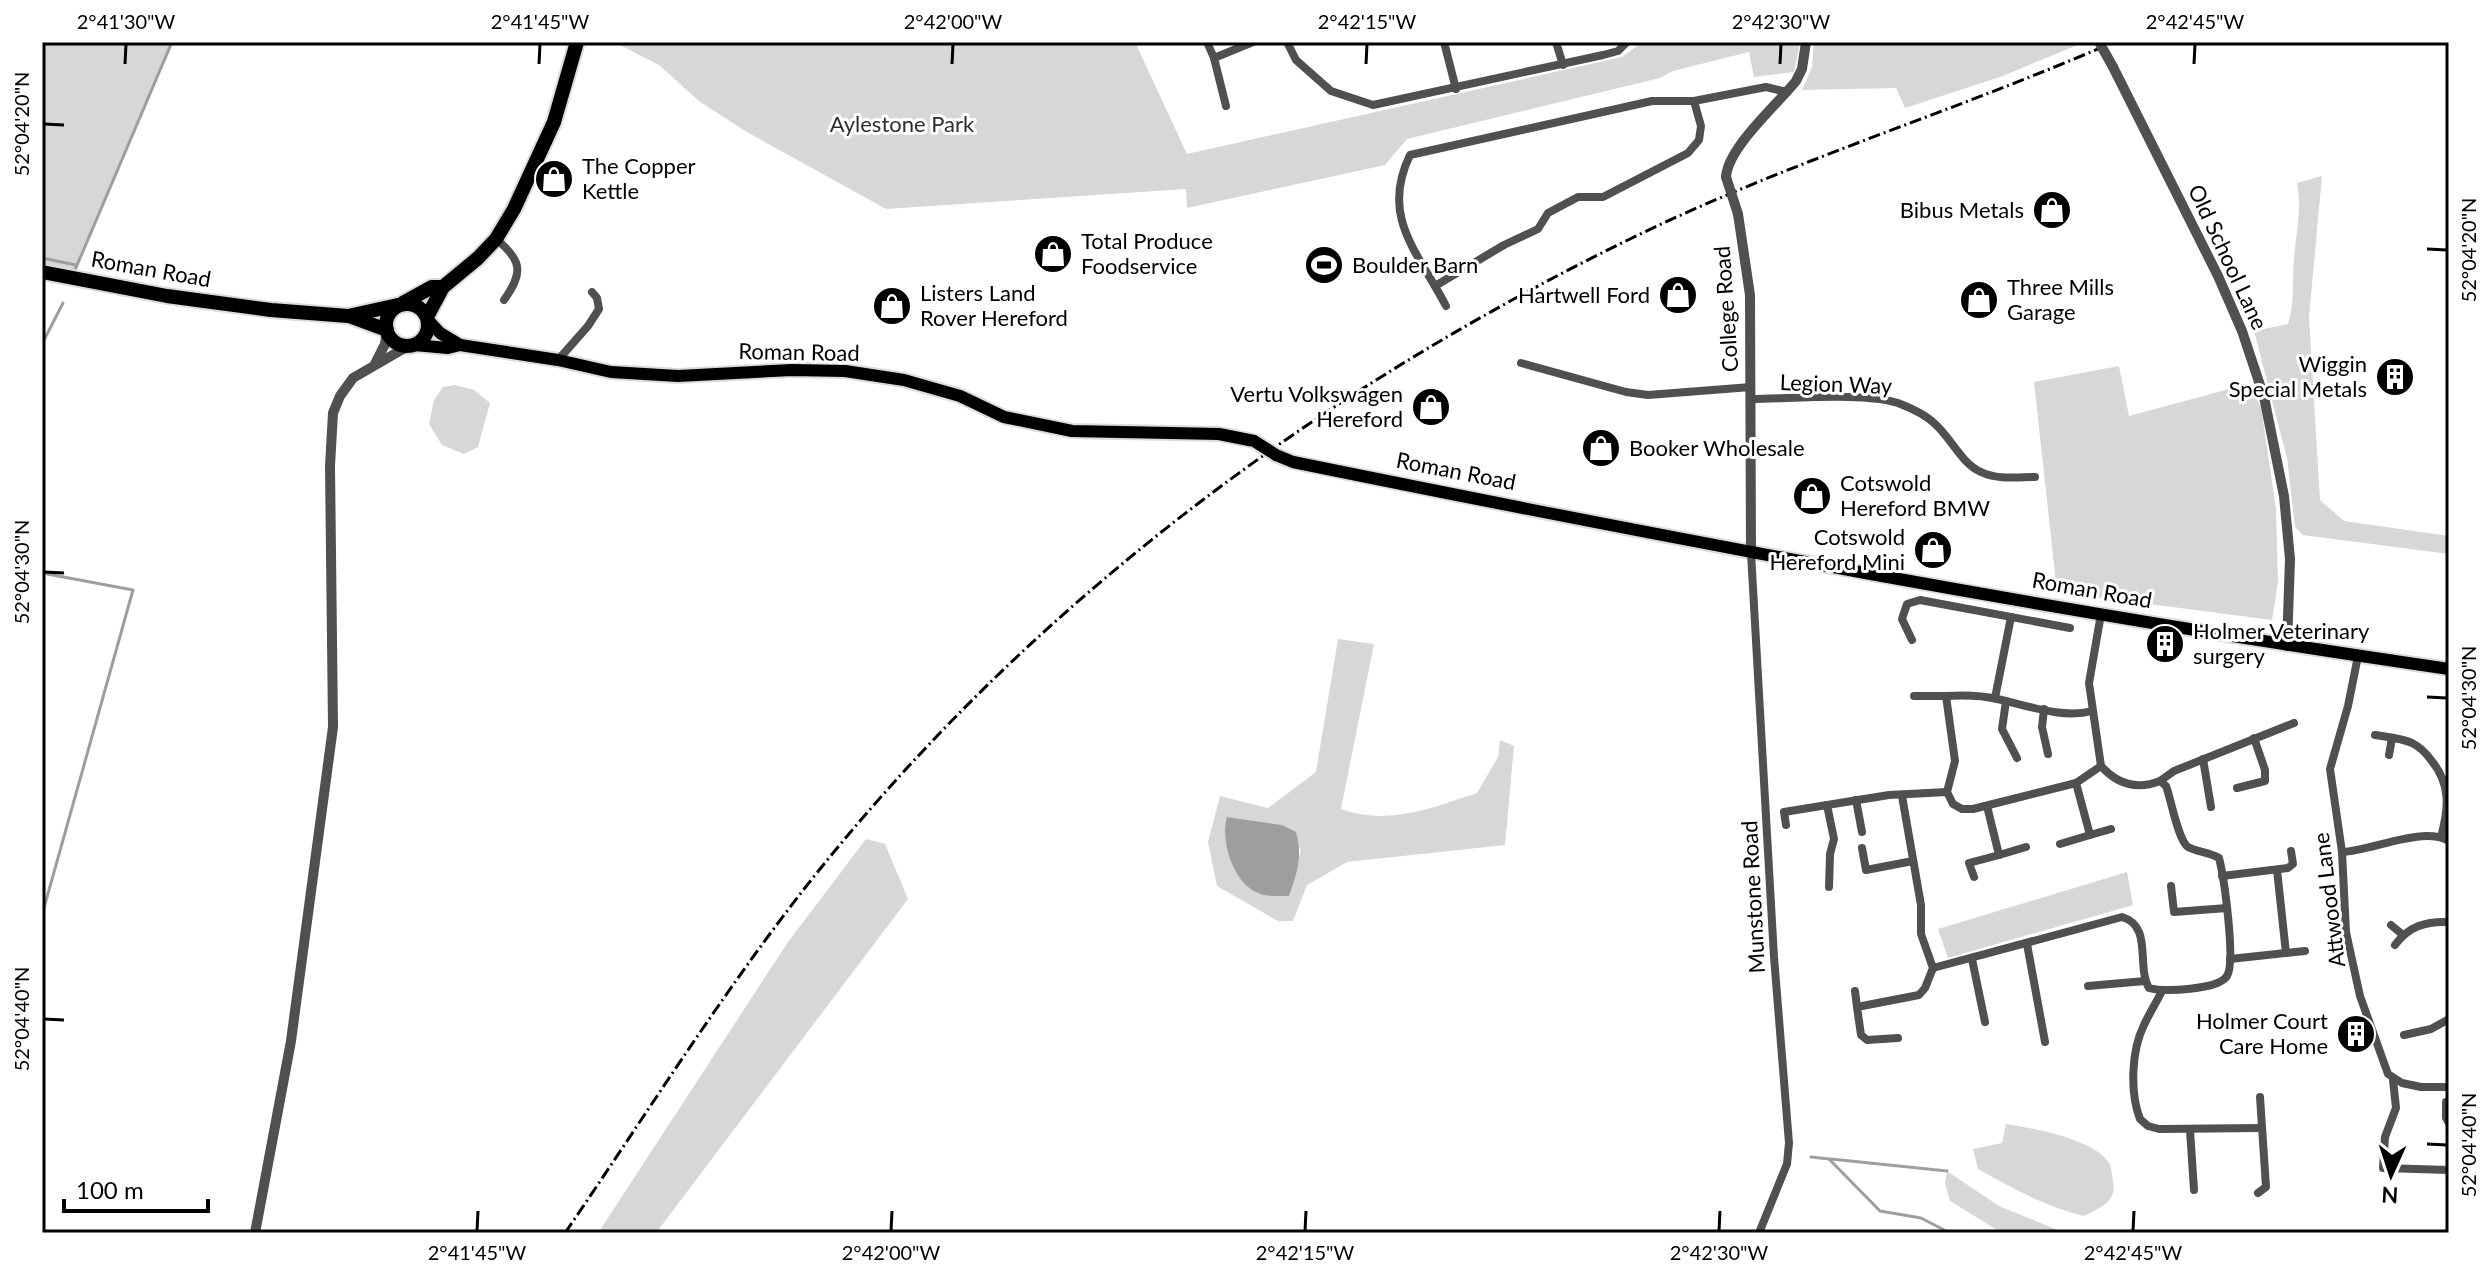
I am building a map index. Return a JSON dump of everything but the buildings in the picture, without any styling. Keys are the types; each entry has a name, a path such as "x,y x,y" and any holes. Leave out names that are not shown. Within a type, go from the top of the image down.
{"highway":[{"path":"428,318 420,307 400,305 389,313 387,331 397,343 412,345 424,337 428,318 443,287 496,239 526,185 554,122 577,42"},
{"name":"Roman Road","path":"42,272 237,306 348,316 387,331"},
{"name":"Roman Road","path":"348,316 400,305 432,287 443,287"}],"main road":[{"name":"Roman Road","path":"428,318 440,333 460,345 558,360 611,372 678,376 792,370 845,371 904,380 960,396 1004,417 1072,431 1219,434 1254,441 1293,462 1751,553 2287,646 2449,669"},
{"name":"Roman Road","path":"412,345 448,348 460,345"}],"street":[{"path":"1207,42 1226,106"},
{"path":"1214,58 1253,42"},
{"path":"1287,42 1296,60 1331,91 1373,105 1563,65 1618,51 1627,42"},
{"path":"1444,42 1456,89"},
{"path":"1556,42 1563,65"},
{"name":"College Road","path":"1751,553 1750,295 1738,214 1726,177 1742,145 1787,92 1802,69 1806,42"},
{"name":"Old School Lane","path":"2099,42 2218,276 2242,331 2264,397 2284,496 2290,559 2287,646"},
{"path":"1446,306 1402,227 1397,196 1401,173 1410,155 1652,101 1694,101 1766,87 1787,92"},
{"path":"1435,286 1504,245 1538,229 1548,213 1578,197 1603,197 1688,153 1699,140 1701,126 1694,101"},
{"path":"496,239 516,260 519,273 504,300"},
{"path":"558,360 599,309 592,292"},
{"path":"375,364 385,344 387,331"},
{"path":"255,1233 291,1041 333,727 330,466 333,413 353,378 412,345"},
{"path":"1521,363 1637,394 1751,387"},
{"name":"Legion Way","path":"1751,399 1866,399 1896,403 1919,412 1936,424 1971,465 1982,473 2001,477 2035,477"},
{"name":"Munstone Road","path":"1751,553 1774,957 1789,1143 1787,1164 1759,1233"},
{"path":"1912,640 1902,619 1907,604 1920,600 2070,628"},
{"path":"2101,614 2089,683 2101,766 2108,774 2131,786 2146,786 2174,771 2294,723"},
{"path":"1995,698 2011,617"},
{"name":"Attwood Lane","path":"2358,656 2330,769 2342,852 2346,932 2360,996 2382,1061 2393,1080"},
{"path":"1914,696 1972,695 2044,709 2082,714 2092,711"},
{"path":"1946,696 1955,761 1947,792 1953,804 1962,809 1987,806 2076,783 2101,766"},
{"path":"2006,701 2002,729 2017,758"},
{"path":"2044,709 2042,727 2048,754"},
{"path":"2342,852 2369,849 2425,834 2445,839 2447,781 2413,743 2375,735"},
{"path":"2237,788 2265,781 2265,770 2254,738"},
{"path":"2389,755 2392,738"},
{"path":"2203,759 2211,807"},
{"path":"1933,968 2114,919 2130,920 2137,926 2141,936 2145,981 2149,988 2162,991 2215,985 2227,976 2230,959 2227,908 2219,858 2205,850 2189,847 2182,840 2166,786 2160,781"},
{"path":"2076,783 2090,835"},
{"path":"1784,812 1889,795 1947,792"},
{"path":"1857,1007 1919,995 1933,968 1921,934 1921,905 1902,796"},
{"path":"1856,800 1862,832"},
{"path":"1781,801 1786,825"},
{"path":"1827,805 1834,839 1830,854 1829,887"},
{"path":"1987,806 1999,855"},
{"path":"2060,844 2111,829"},
{"path":"1974,877 1969,863 2026,847"},
{"path":"1862,848 1866,870 1913,861"},
{"path":"2222,876 2288,868 2293,864 2291,851"},
{"path":"2277,870 2286,953"},
{"path":"2171,886 2174,912 2227,908"},
{"path":"2395,945 2403,935 2422,924 2449,922"},
{"path":"2391,925 2403,935"},
{"path":"2027,944 2045,1042"},
{"path":"2230,959 2305,951"},
{"path":"1972,959 1985,1022"},
{"path":"2088,986 2145,981"},
{"path":"1855,991 1861,1035 1867,1040 1898,1038"},
{"path":"2162,991 2136,1046 2137,1111 2140,1119 2148,1126 2190,1130 2262,1128"},
{"path":"2404,1035 2431,1029 2449,1019"},
{"path":"2449,1087 2421,1087 2393,1080 2396,1108 2385,1137 2383,1168 2449,1170"},
{"path":"2258,1193 2266,1187 2260,1097"},
{"path":"2446,1102 2449,1123"},
{"path":"2190,1130 2194,1190"}],"green space":[{"path":"42,42 172,42 75,270 42,264"},
{"name":"Aylestone Park","path":"614,42 1135,42 1187,154 1622,57 1643,42 1800,42 1794,72 1754,77 1749,52 1673,71 1660,78 1407,139 1385,165 1187,208 1186,189 886,209 745,131 699,101 659,65"},
{"path":"1814,42 2085,42 2000,77 1905,108 1896,88 1802,90 1812,67"},
{"path":"2322,176 2309,317 2320,500 2344,521 2449,536 2449,554 2303,535 2295,527 2287,458 2254,331 2288,324 2299,212 2297,183"},
{"path":"2119,366 2129,416 2248,384 2261,407 2276,509 2278,582 2272,620 2057,592 2034,382"},
{"path":"455,385 474,390 490,403 478,447 464,454 442,445 429,424 434,400 443,387"},
{"path":"1338,639 1374,644 1341,809 1376,816 1410,813 1477,793 1498,757 1500,740 1514,746 1505,845 1347,862 1307,885 1293,921 1278,921 1217,886 1208,842 1220,796 1268,808 1316,772","holes":["1227,817 1282,825 1301,850 1289,896"]},
{"path":"866,839 885,844 908,899 656,1233 598,1233 788,942"},
{"path":"2127,872 2133,905 1948,958 1938,929"},
{"path":"2006,1124 2062,1136 2090,1147 2109,1163 2114,1189 2110,1199 2084,1216 2043,1202 1978,1169 1973,1149 2002,1143"},
{"path":"1947,1171 1999,1206 2065,1233 2002,1233 1950,1201 1945,1183"}],"shaded area":[{"path":"1227,817 1282,825 1296,832 1299,857 1289,896 1261,894 1242,880 1227,849"}],"waterway":[{"path":"75,270 172,42"},
{"path":"42,258 76,265"},
{"path":"42,344 63,303"},
{"path":"42,573 133,590 42,915"},
{"path":"1811,1157 1829,1159 1880,1211 1921,1218 1950,1233"},
{"path":"1831,1159 1947,1171"}],"railway":[{"path":"565,1233 747,965 812,879 897,779 988,684 1084,596 1185,513 1291,436 1401,365 1514,299 1630,239 1810,161 2114,42"}],"place":[{"name":"The Copper Kettle","path":"554,179"},
{"name":"Bibus Metals","path":"2052,210"},
{"name":"Total Produce Foodservice","path":"1053,254"},
{"name":"Boulder Barn","path":"1324,265"},
{"name":"Hartwell Ford","path":"1678,295"},
{"name":"Three Mills Garage","path":"1979,300"},
{"name":"Listers Land Rover Hereford","path":"892,306"},
{"name":"Wiggin Special Metals","path":"2395,377"},
{"name":"Vertu Volkswagen Hereford","path":"1431,407"},
{"name":"Booker Wholesale","path":"1601,448"},
{"name":"Cotswold Hereford BMW","path":"1812,496"},
{"name":"Cotswold Hereford Mini","path":"1933,550"},
{"name":"Holmer Veterinary surgery","path":"2165,644"},
{"name":"Holmer Court Care Home","path":"2356,1034"}]}
